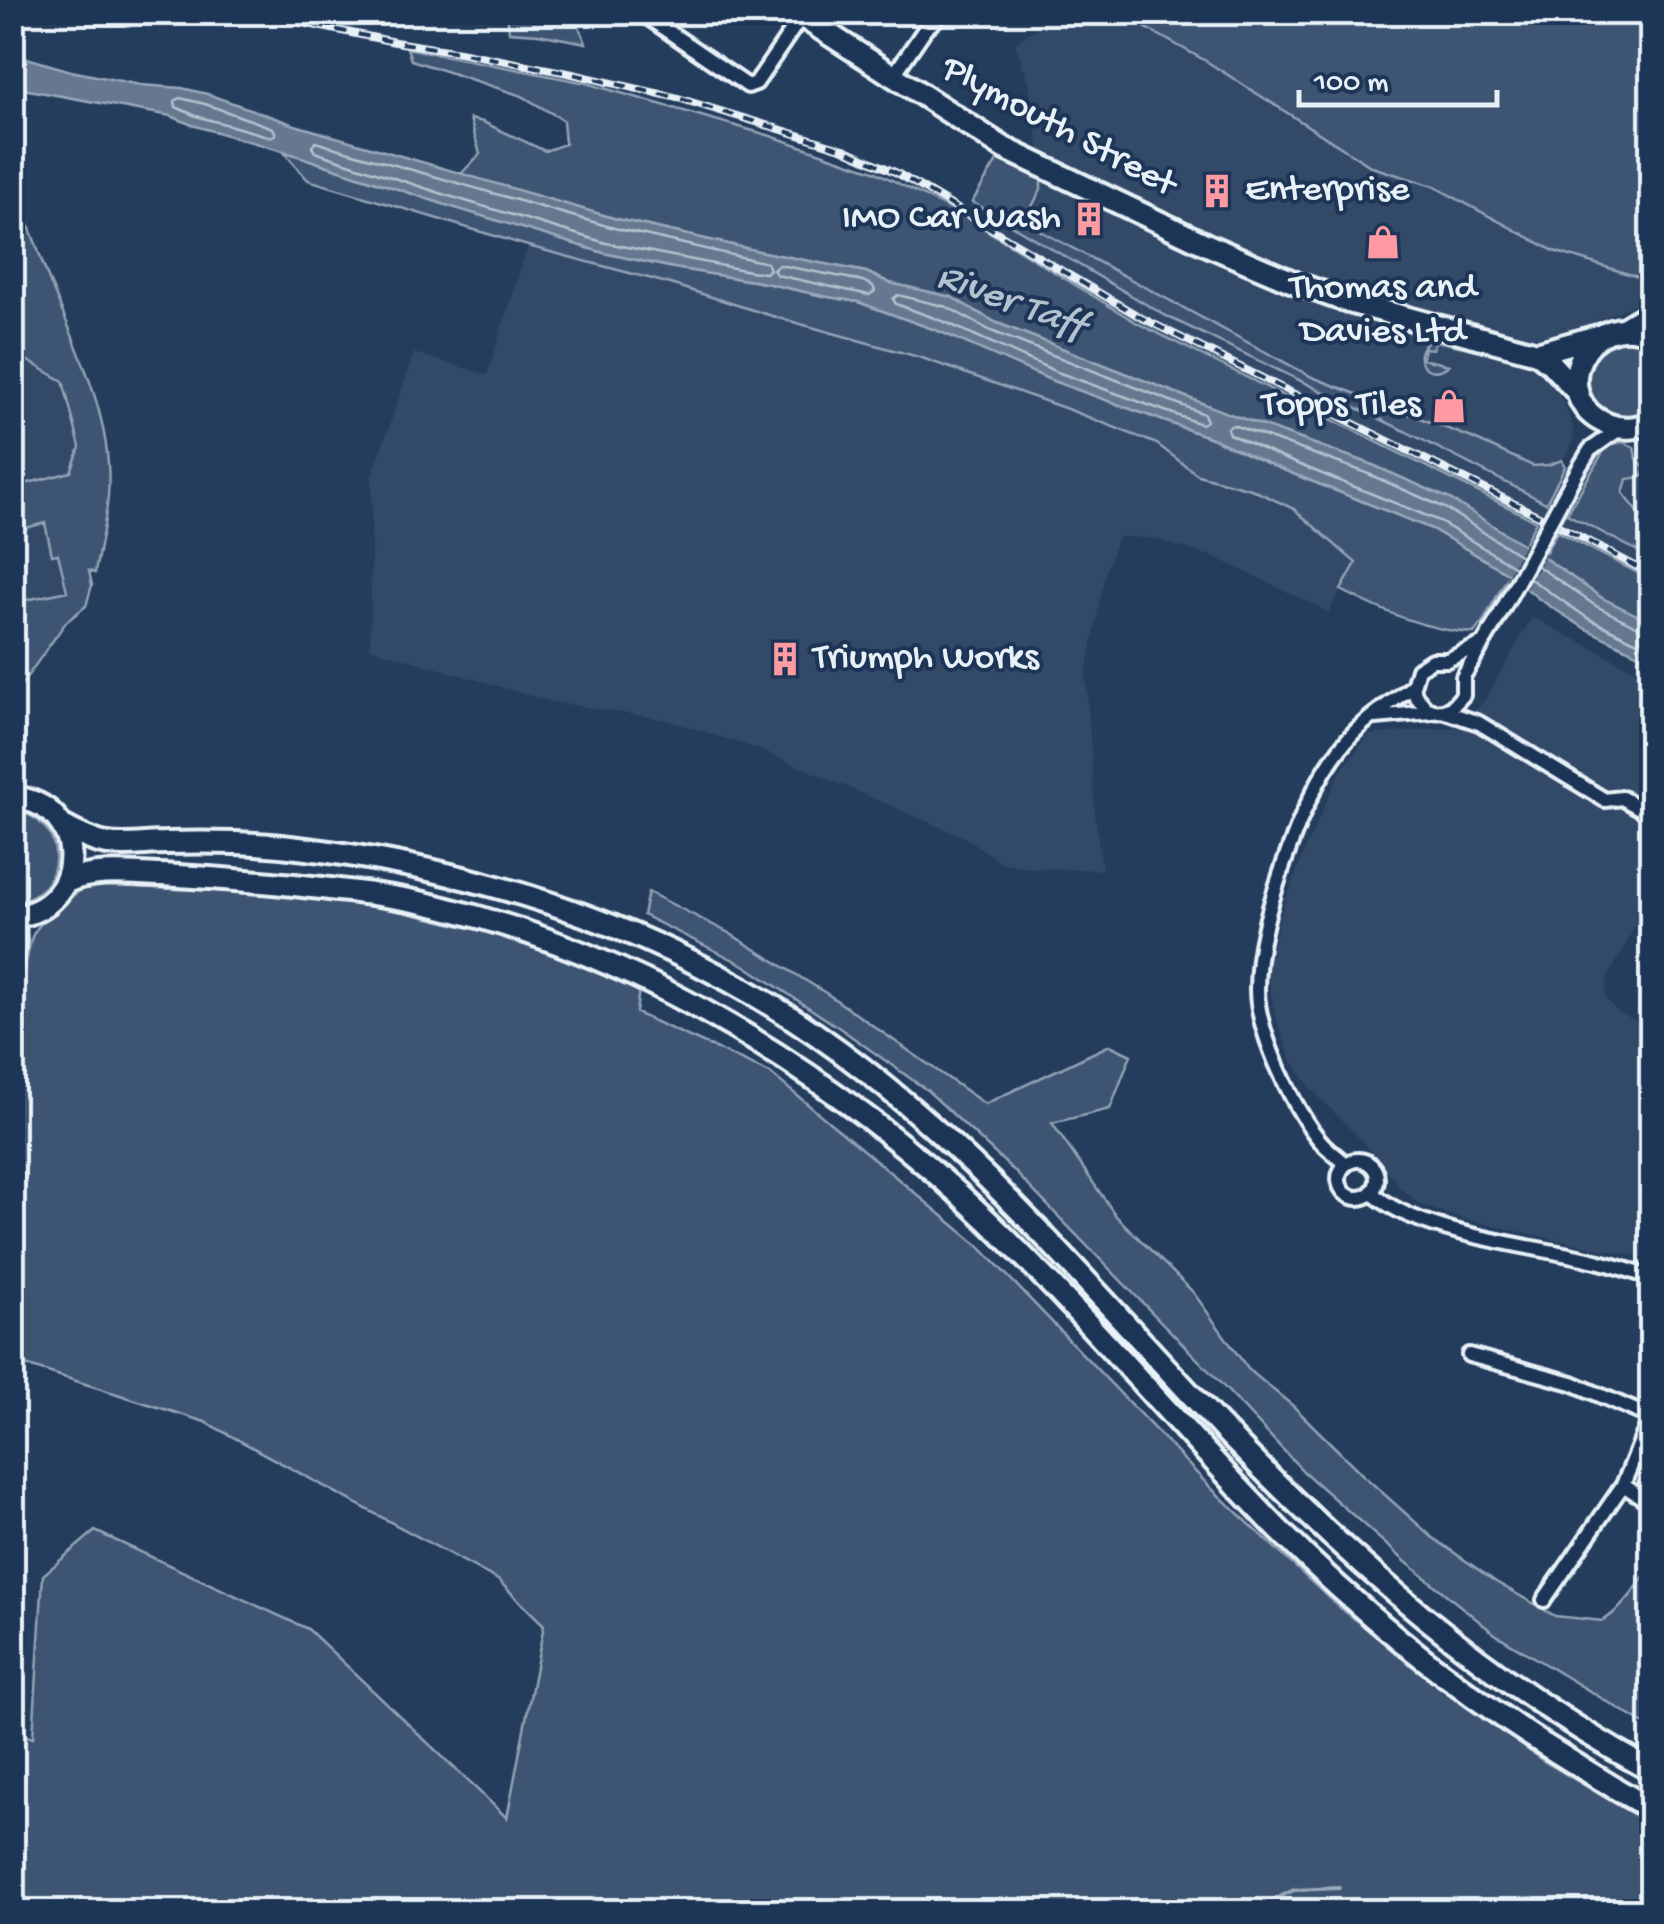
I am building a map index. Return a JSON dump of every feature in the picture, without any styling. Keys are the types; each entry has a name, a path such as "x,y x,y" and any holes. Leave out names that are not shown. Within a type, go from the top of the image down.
{"main road":[{"name":"Plymouth Street","path":"798,15 1033,164 1204,244 1349,302 1537,354"},
{"path":"1537,354 1630,328 1652,335"},
{"path":"1577,392 1580,359 1588,346 1607,332"},
{"path":"1537,354 1552,364 1600,421 1621,428 1652,420"},
{"path":"12,797 36,802 52,813 70,844 71,863 66,882 48,905 15,917"},
{"path":"63,826 108,844 282,846 329,851 484,882 605,924 732,982 797,1022 900,1096 1090,1282 1227,1432 1364,1566 1472,1656 1592,1738 1652,1771"},
{"path":"66,882 100,873 220,878 328,888 434,905 618,967 762,1043 874,1124 990,1223 1277,1528 1351,1598 1458,1686 1522,1732 1652,1809"}],"street":[{"path":"640,12 748,86 752,86 798,15"},
{"path":"893,76 925,30 944,12"},
{"path":"1607,332 1652,306"},
{"path":"1589,412 1590,450"},
{"path":"1374,717 1439,710 1458,702 1484,642 1590,450 1621,428"},
{"path":"1447,660 1484,642"},
{"path":"1346,1164 1304,1120 1266,1034 1257,995 1258,966 1272,900 1291,843 1326,768 1348,738 1412,686 1424,663 1439,659 1454,664 1479,723"},
{"path":"1412,686 1419,702 1479,723 1605,800 1622,798 1642,810"},
{"path":"12,970 19,947 15,917"},
{"path":"1358,1160 1373,1168 1377,1181 1372,1192 1360,1198 1344,1192 1338,1180 1342,1168 1358,1160"},
{"path":"1372,1192 1384,1203 1454,1231 1600,1262 1652,1278"},
{"path":"1469,1355 1572,1383 1651,1416 1623,1486 1544,1600"},
{"path":"1623,1486 1652,1504"}],"shaded area":[{"path":"507,13 573,13 586,43 509,32"},
{"path":"1056,13 1119,13 1206,61 1372,166 1433,186 1554,251 1651,281 1651,297 1539,343 1532,366 1554,387 1565,405 1574,435 1562,460 1534,466 1312,377 1024,222 1041,189 1040,154 1029,82 1015,44"},
{"path":"1119,13 1634,13 1651,37 1651,281 1554,251 1433,186 1372,167 1206,61"},
{"path":"407,48 586,83 771,136 874,171 965,217 1137,323 1536,521 1523,546 1450,499 1368,463 1227,413 995,322 951,297 890,283 866,272 617,219 461,174 480,154 470,119 545,151 565,144 563,120 522,96 411,60"},
{"path":"283,151 604,253 858,302 941,332 1053,381 1214,439 1432,529 1509,574 1474,633 1405,619 1341,590 1356,563 1294,509 1251,489 1198,475 1157,444 922,358 308,180"},
{"path":"998,159 1041,179 1041,189 1024,222 1312,377 1472,438 1533,466 1562,460 1565,467 1546,503 1166,316 972,202"},
{"path":"12,195 29,226 82,358 99,413 108,468 106,515 95,573 89,571 92,585 86,606 66,622 13,692 13,603 67,591 58,554 52,555 45,523 13,531 13,487 71,472 80,447 63,381 23,358 13,316"},
{"path":"972,202 1166,316 1575,518 1608,458 1651,456 1651,580 1137,323 965,217"},
{"path":"528,246 922,358 1070,410 1157,444 1198,475 1251,489 1294,509 1356,563 1329,612 1217,558 1152,538 1118,537 1105,573 1086,676 1102,870 1032,868 1001,862 968,839 761,750 667,720 548,701 370,648 372,477 414,353 487,375"},
{"path":"12,316 23,358 63,381 80,448 92,585 86,606 66,622 25,600 13,603"},
{"path":"1437,336 1498,352 1435,341 1433,349 1424,348 1422,359 1449,365 1433,371 1426,368 1420,357 1421,350 1427,342"},
{"path":"1629,339 1651,348 1651,408 1629,416 1611,414 1598,405 1589,390 1588,373 1593,357 1606,345"},
{"path":"1623,442 1634,447 1646,470 1641,477 1627,479 1623,493 1651,528 1651,558 1567,514 1607,445"},
{"path":"1557,531 1651,580 1650,622 1602,598 1543,557"},
{"path":"1532,617 1651,678 1651,896 1606,981 1605,998 1618,1012 1651,1029 1651,1259 1493,1226 1419,1204 1311,1089 1293,1063 1275,1015 1267,970 1280,916 1340,772 1369,735 1459,727 1486,699"},
{"path":"13,810 32,816 45,827 55,857 53,873 45,886 31,896 13,901"},
{"path":"90,885 277,894 374,905 491,933 639,988 636,1013 770,1073 979,1246 1212,1489 1334,1603 1542,1760 1651,1825 1651,1911 13,1911 12,1731 33,1738 43,1575 95,1531 308,1629 507,1818 544,1625 498,1580 205,1422 13,1361 13,1320 26,1289 12,1285 12,987 24,969 35,931 57,908"},
{"path":"648,892 729,933 829,995 985,1104 1110,1045 1131,1055 1110,1109 1052,1123 1116,1216 1193,1292 1248,1369 1293,1406 1432,1537 1496,1582 1555,1616 1603,1621 1630,1596 1651,1565 1651,1728 1495,1634 1406,1562 1304,1472 1015,1172 928,1091 744,965 643,915"}],"water":[{"path":"13,54 71,71 207,94 295,125 617,219 866,272 890,283 951,297 995,322 1227,413 1368,463 1450,499 1602,598 1651,622 1651,660 1584,628 1509,574 1432,529 1214,439 1053,381 941,332 858,302 604,253 171,116 23,89 13,85"}],"pier":[{"path":"1525,542 1546,553 1524,593 1506,579"}],"waterway":[{"path":"1247,1912 1294,1890 1339,1888"}],"railway":[{"path":"250,12 678,98 844,149 897,173 1140,317 1652,575"}],"place":[{"name":"Enterprise","path":"1217,191"},
{"name":"IMO Car Wash","path":"1089,219"},
{"name":"Thomas and Davies Ltd","path":"1383,242"},
{"name":"Topps Tiles","path":"1449,406"},
{"name":"Triumph Works","path":"785,659"}],"water label":[{"name":"River Taff","path":"1010,303"}]}
